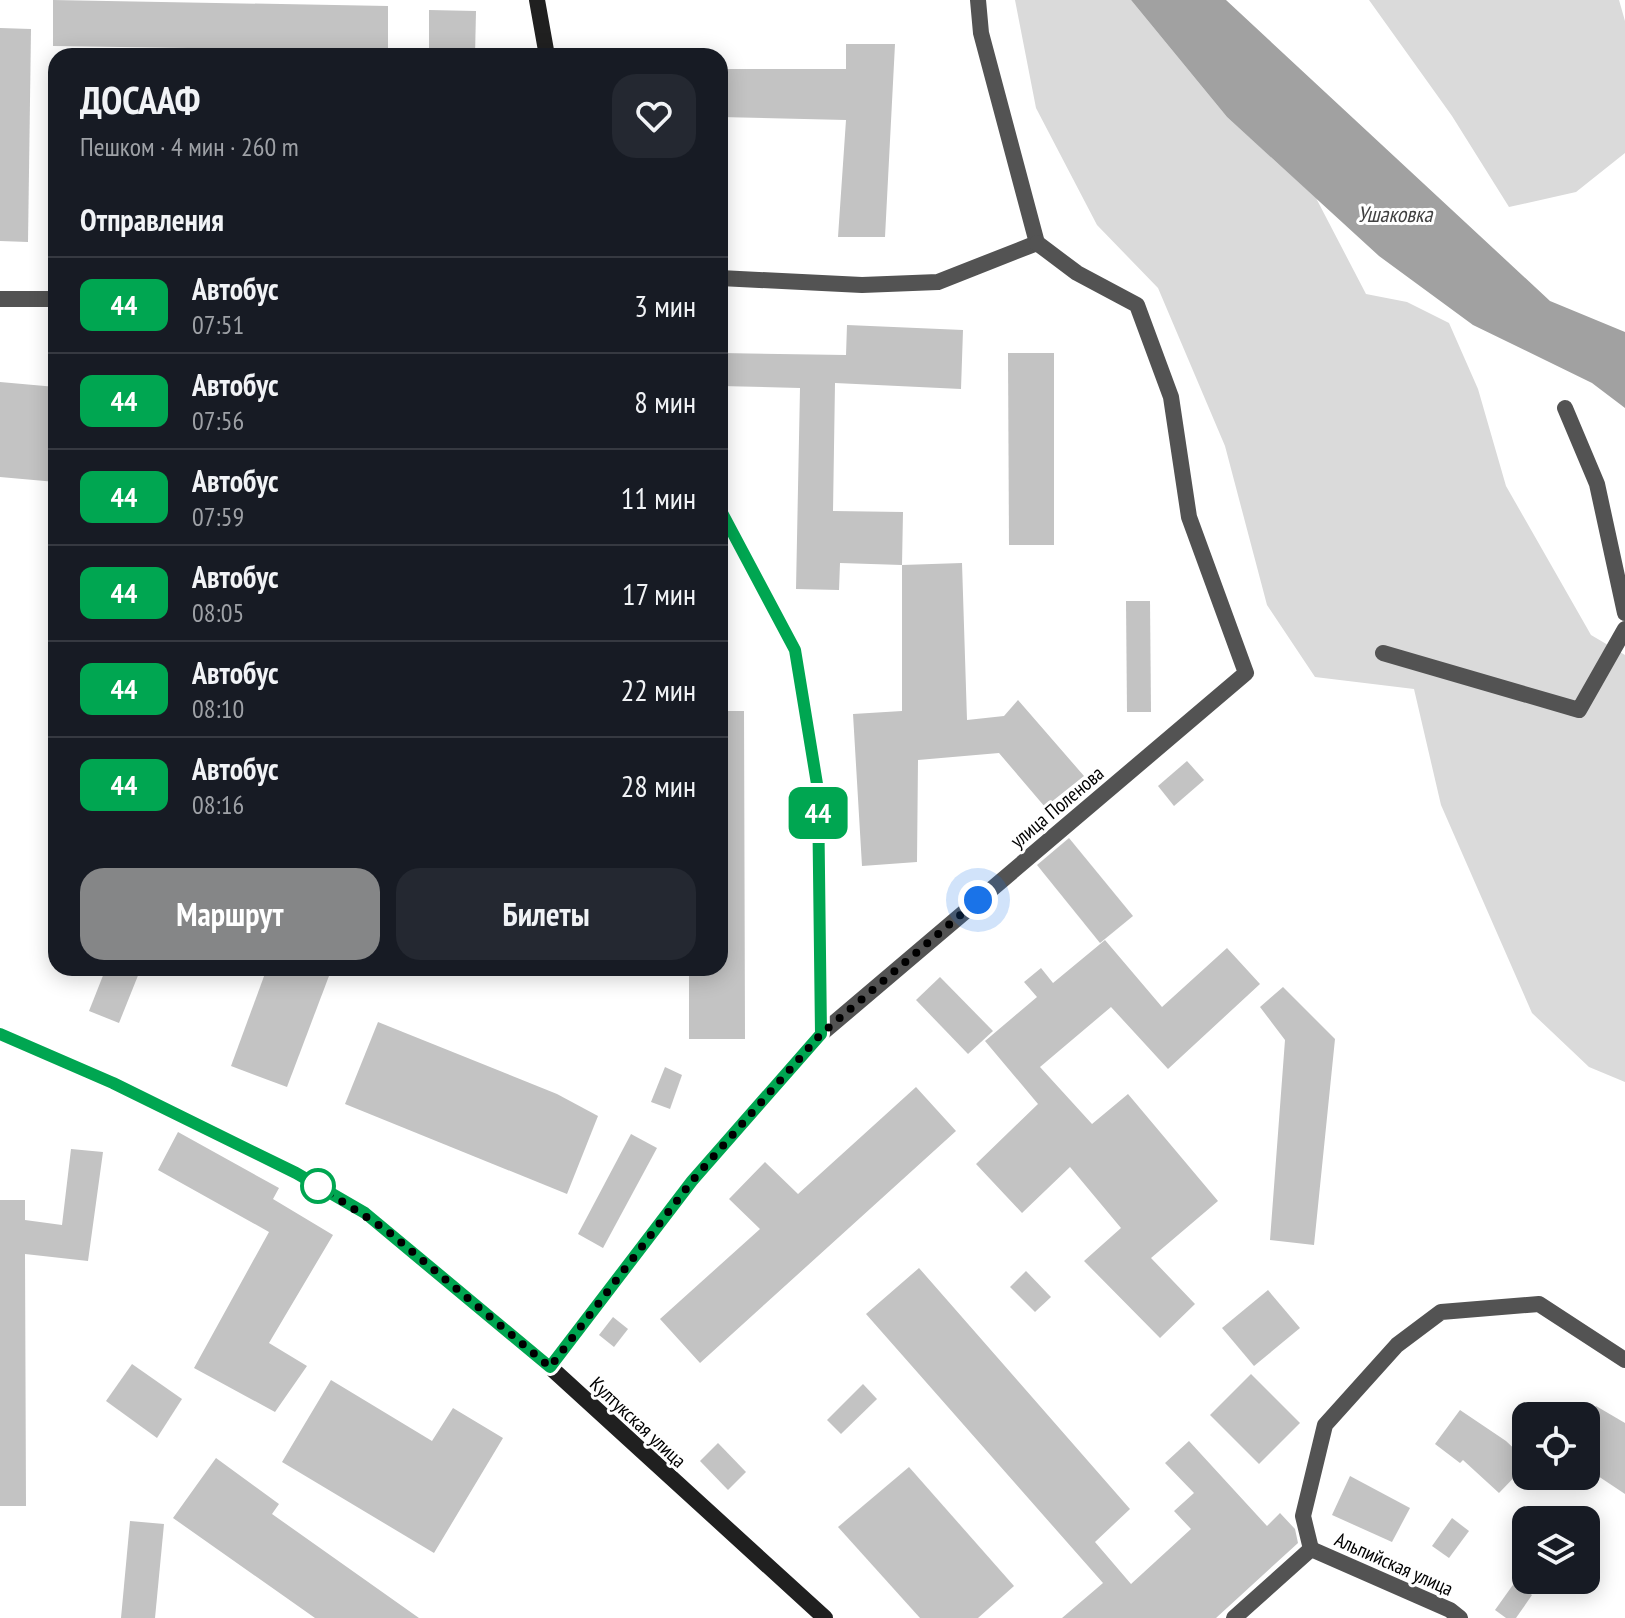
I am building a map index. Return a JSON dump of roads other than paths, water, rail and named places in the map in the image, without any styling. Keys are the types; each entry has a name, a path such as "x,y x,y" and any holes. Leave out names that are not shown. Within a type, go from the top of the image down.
{"street":[{"path":"537,0 546,48"},
{"path":"728,278 862,285 938,282 1037,243 981,33 978,0"},
{"name":"улица Поленова","path":"550,1367 692,1181 821,1034 1246,673 1189,517 1171,397 1137,305 1077,273 1037,243"},
{"path":"0,299 48,299"},
{"path":"1565,408 1597,484 1625,613"},
{"path":"728,524 795,650 818,790 821,1034"},
{"path":"1383,653 1579,710 1625,629"},
{"name":"Култукская улица","path":"0,1034 113,1083 296,1173 365,1213 550,1367 825,1618"},
{"path":"1234,1618 1311,1549 1303,1516 1325,1425 1397,1345 1441,1312 1539,1304 1625,1360"},
{"name":"Альпийская улица","path":"1311,1549 1450,1610 1460,1618"}],"water":[{"name":"Ушаковка","path":"1131,0 1226,0 1550,301 1625,332 1625,408 1592,383 1473,325 1379,256 1227,117"}]}
